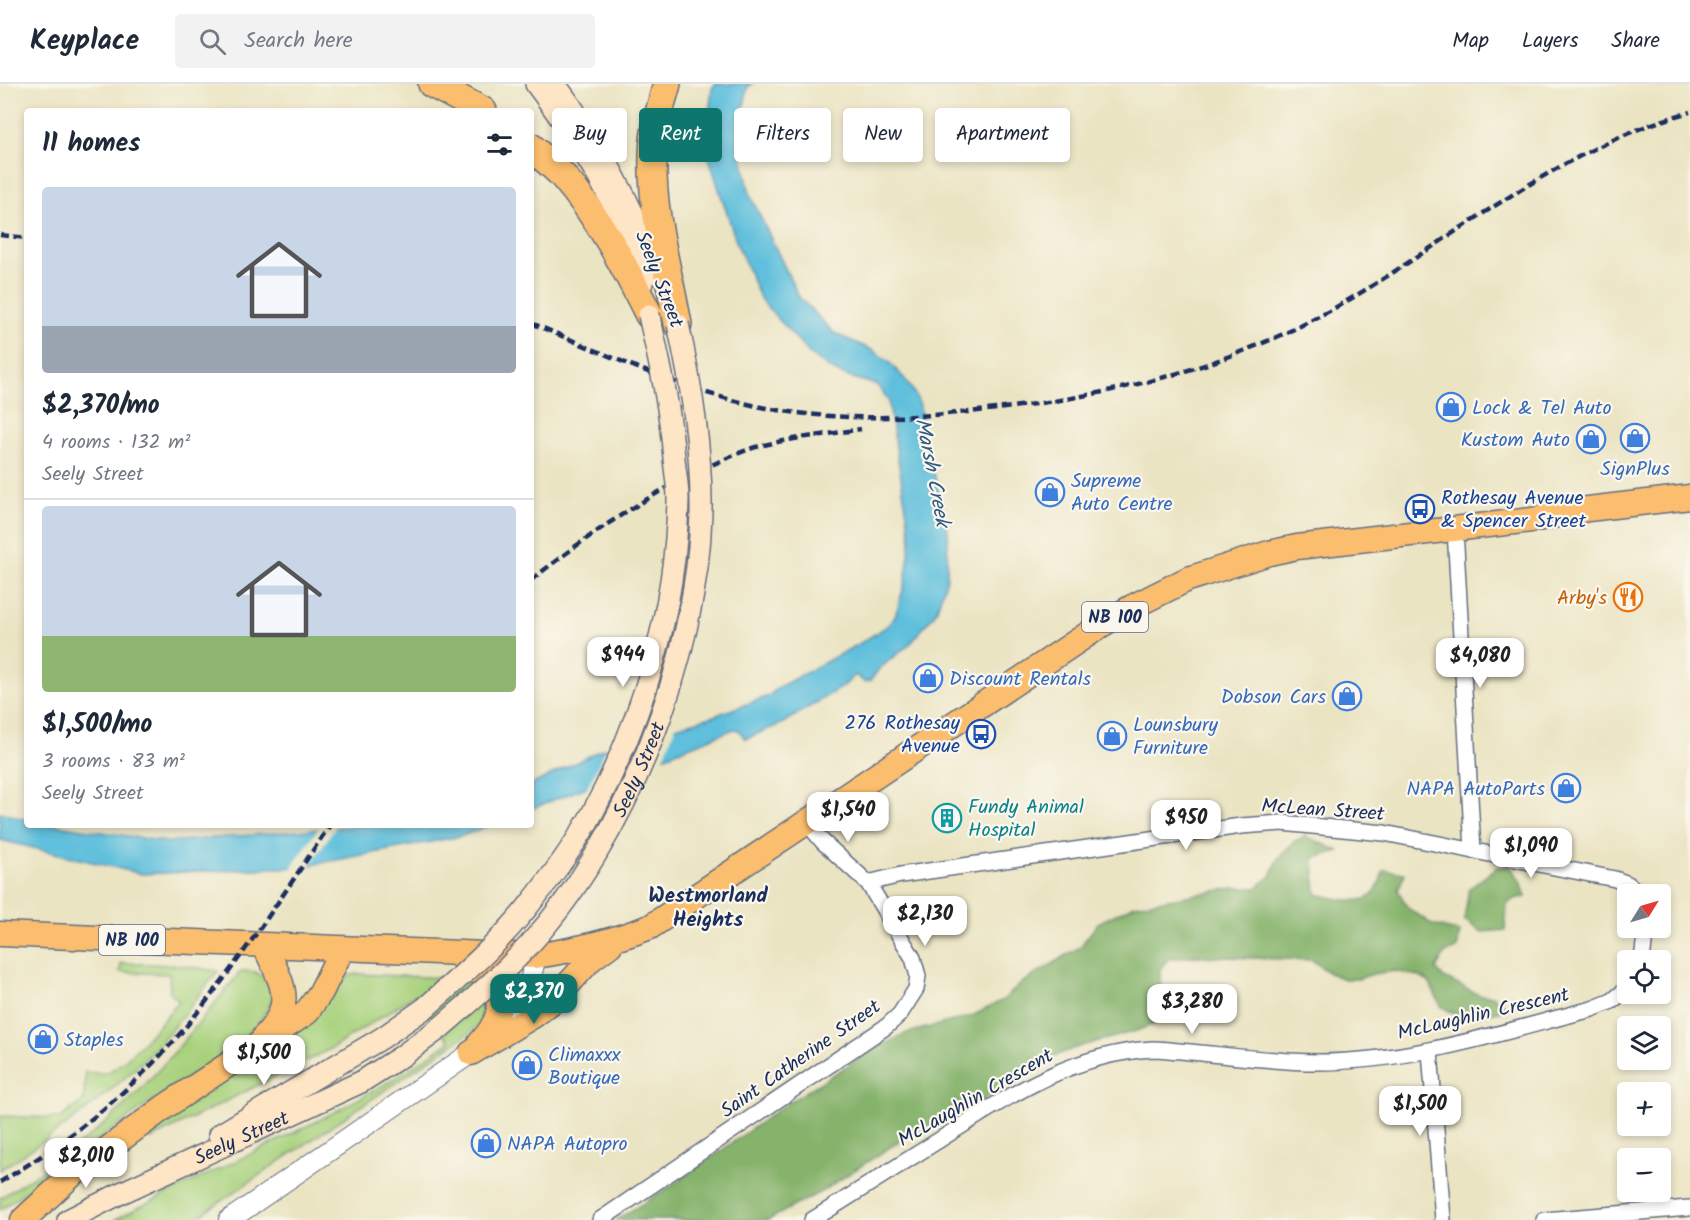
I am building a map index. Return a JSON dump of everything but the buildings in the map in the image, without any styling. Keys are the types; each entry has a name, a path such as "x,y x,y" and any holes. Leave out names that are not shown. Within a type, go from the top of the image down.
{"highway":[{"path":"432,84 477,108"},
{"path":"667,84 657,119 653,154 653,197 678,324"},
{"path":"534,150 560,174 591,210 624,263 649,315"}],"main road":[{"name":"Seely Street","path":"121,1193 382,1038 425,1008 464,974 525,910 570,848 592,814 632,725 668,604 675,552 678,496 668,397 639,272 627,237 586,155 536,84"},
{"name":"Seely Street","path":"68,1220 121,1193 361,1082 440,1028 482,992 530,944 588,869 609,834 639,767 663,708 688,622 697,566 701,513 699,447 689,375 678,324 645,237 626,196 596,143 555,84"},
{"name":"NB 100","path":"0,934 536,956 572,951 620,939 650,927 1103,624 1188,579 1269,553 1298,548 1532,520 1588,509 1690,497"},
{"path":"471,1053 533,1016 554,1000 591,959 620,939"},
{"path":"252,1050 275,1023 284,1003 284,990 265,946"},
{"path":"23,1220 72,1175 166,1106 306,1013 321,992 342,949"},
{"path":"455,953 490,983 499,1006 498,1017 492,1030 471,1053"}],"street":[{"path":"1455,529 1473,851"},
{"path":"807,823 823,842 868,883"},
{"name":"McLean Street","path":"868,883 901,875 1242,826 1282,823 1384,833 1615,879 1628,884"},
{"name":"Saint Catherine Street","path":"600,1220 887,1026 900,1014 916,989 918,976 913,958 868,883"},
{"path":"229,1220 514,1021 524,1006 536,956"},
{"name":"McLaughlin Crescent","path":"812,1220 1006,1099 1072,1066 1104,1055 1130,1050 1153,1049 1318,1062 1357,1060 1431,1051 1592,1009 1617,996"},
{"path":"1431,1051 1443,1220"},
{"path":"1544,1220 1689,1208"}],"green space":[{"path":"1305,836 1339,851 1314,858 1316,894 1347,900 1363,899 1375,892 1384,870 1405,873 1398,890 1408,908 1433,925 1460,932 1457,949 1445,953 1436,969 1444,978 1479,995 1492,996 1508,1007 1507,1009 1463,1019 1441,1006 1429,982 1418,976 1395,971 1358,979 1344,979 1329,973 1312,960 1194,956 1168,959 1160,969 1161,1003 1157,1023 1081,1046 1025,1067 982,1101 910,1134 824,1190 768,1220 616,1220 676,1183 786,1104 871,1051 907,1033 972,1016 1003,1000 1023,982 1080,947 1098,923 1134,905 1233,888 1256,888 1271,876 1279,857 1295,841"},
{"path":"1510,866 1520,881 1526,897 1507,903 1505,930 1482,932 1464,920 1469,889 1497,867"},
{"path":"121,963 178,965 218,971 164,1038 128,1075 75,1118 0,1170 0,1116 60,1118 84,1100 85,1072 104,1073 122,1062 144,1042 179,1001 170,992 169,974 120,972"},
{"path":"241,971 256,972 266,980 270,978 273,995 264,1015 239,1042 0,1210 0,1198 67,1154 123,1107 176,1050"},
{"path":"351,975 466,979 481,986 488,1009 483,1020 471,1032 193,1220 114,1220 328,1115 411,1068 450,1041 415,995 334,1047 151,1139 147,1131 337,980 341,982"}],"water":[{"name":"Marsh Creek","path":"715,84 752,84 747,88 744,108 734,108 734,162 743,162 750,195 799,297 834,333 872,350 888,361 913,391 920,405 924,454 932,465 948,531 947,578 936,612 912,642 879,669 870,681 864,682 854,676 845,685 783,723 745,739 739,730 734,729 534,808 534,784 609,746 711,717 769,696 777,688 859,644 886,627 895,617 905,583 911,539 888,399 877,385 830,369 811,355 761,300 737,244 710,162 722,162 722,108 710,108 712,89"},
{"path":"0,812 24,819 24,828 76,828 167,842 331,828 482,828 462,836 300,867 142,874 0,840"}],"pier":[{"path":"677,723 663,760 586,790 609,743"},
{"path":"319,828 335,828 307,869 290,870"}],"railway":[{"path":"534,324 692,388 748,404 805,414 862,417 920,416 978,411 1076,397 1171,375 1263,343 1352,298 1557,168 1644,127 1690,112"},
{"path":"0,235 24,238"},
{"path":"534,578 615,519 705,468 756,447 861,429"},
{"path":"0,1182 54,1148 79,1129 128,1088 151,1065 193,1018 247,947 328,828"}],"place":[{"name":"Lock & Tel Auto","path":"1451,407"},
{"name":"SignPlus","path":"1635,438"},
{"name":"Kustom Auto","path":"1591,439"},
{"name":"Supreme Auto Centre","path":"1050,492"},
{"name":"Rothesay Avenue & Spencer Street","path":"1420,509"},
{"name":"Arby's","path":"1628,597"},
{"name":"Discount Rentals","path":"928,678"},
{"name":"Dobson Cars","path":"1347,696"},
{"name":"276 Rothesay Avenue","path":"981,734"},
{"name":"Lounsbury Furniture","path":"1112,736"},
{"name":"NAPA AutoParts","path":"1566,788"},
{"name":"Fundy Animal Hospital","path":"947,818"},
{"name":"Staples","path":"43,1039"},
{"name":"Climaxxx Boutique","path":"527,1065"},
{"name":"NAPA Autopro","path":"486,1143"}],"district":[{"name":"Westmorland Heights","path":"708,907"}]}
